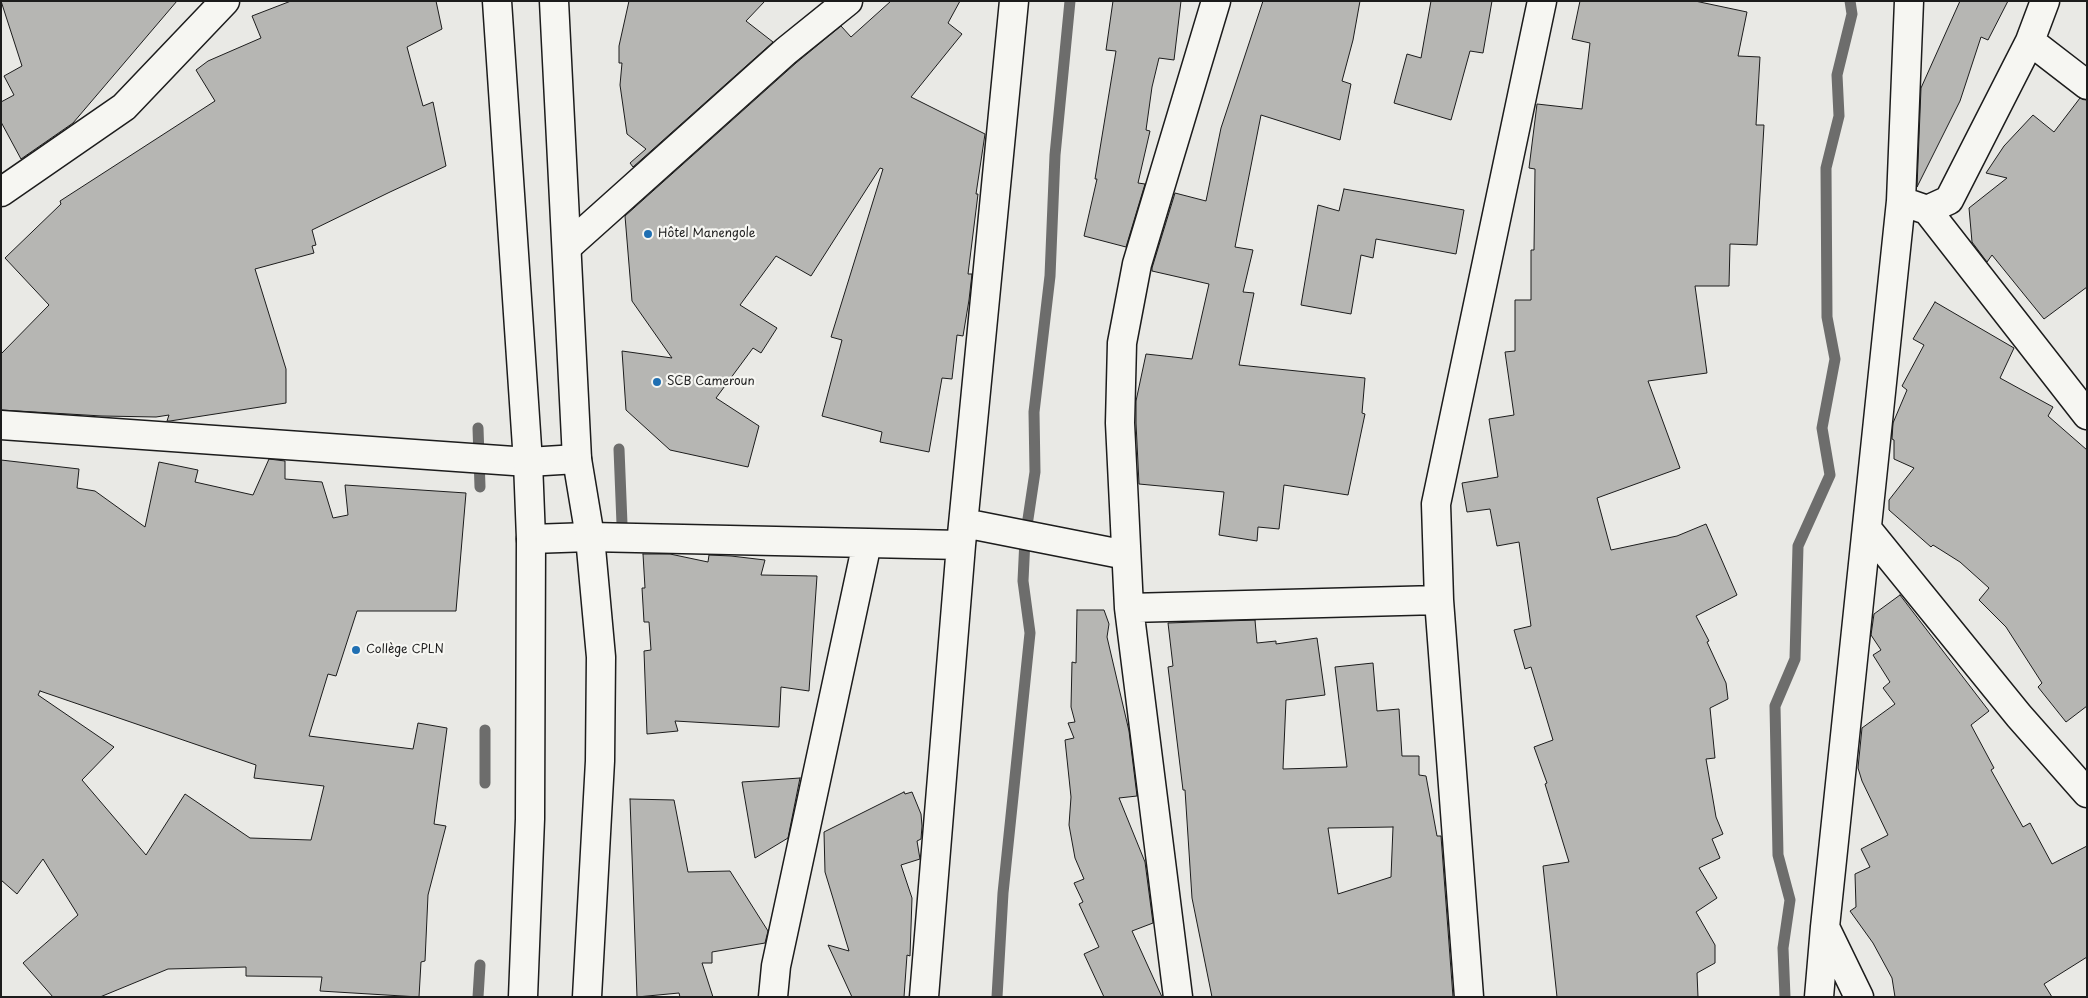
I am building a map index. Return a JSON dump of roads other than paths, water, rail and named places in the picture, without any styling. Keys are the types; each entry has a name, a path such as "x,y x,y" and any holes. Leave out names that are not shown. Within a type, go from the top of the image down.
{"street":[{"path":"1,192 124,106 225,1"},
{"path":"497,1 528,462 531,538 530,819 523,997"},
{"path":"554,1 577,458 590,538 601,657 600,752 586,997"},
{"path":"567,247 786,51 848,1"},
{"path":"924,997 963,534 1014,1"},
{"path":"1178,997 1128,608 1120,423 1122,343 1137,264 1216,1"},
{"path":"1469,997 1439,600 1436,504 1542,1"},
{"path":"1819,997 1868,530 1914,205 1909,1"},
{"path":"1914,205 1949,200 2030,41 2045,1"},
{"path":"2030,41 2087,84"},
{"path":"1914,205 2087,415"},
{"path":"1,425 528,462 577,458"},
{"path":"1868,530 2019,716 2087,793"},
{"path":"531,538 867,543 963,534 1126,555"},
{"path":"773,997 778,956 867,543"},
{"path":"1128,608 1439,600"},
{"path":"1825,927 1860,997"}],"waterway":[{"path":"997,997 1003,893 1030,633 1023,581 1025,539 1035,472 1034,412 1050,276 1055,155 1070,1"},
{"path":"1785,997 1783,948 1790,900 1778,855 1775,706 1795,659 1798,546 1830,475 1822,428 1835,359 1827,317 1826,168 1839,116 1837,75 1852,14 1850,1"},
{"path":"478,428 480,487"},
{"path":"619,449 622,524"},
{"path":"485,730 485,783"},
{"path":"478,997 480,965"}],"place":[{"name":"Hôtel Manengole","path":"648,234"},
{"name":"SCB Cameroun","path":"657,382"},
{"name":"Collège CPLN","path":"356,650"}]}
